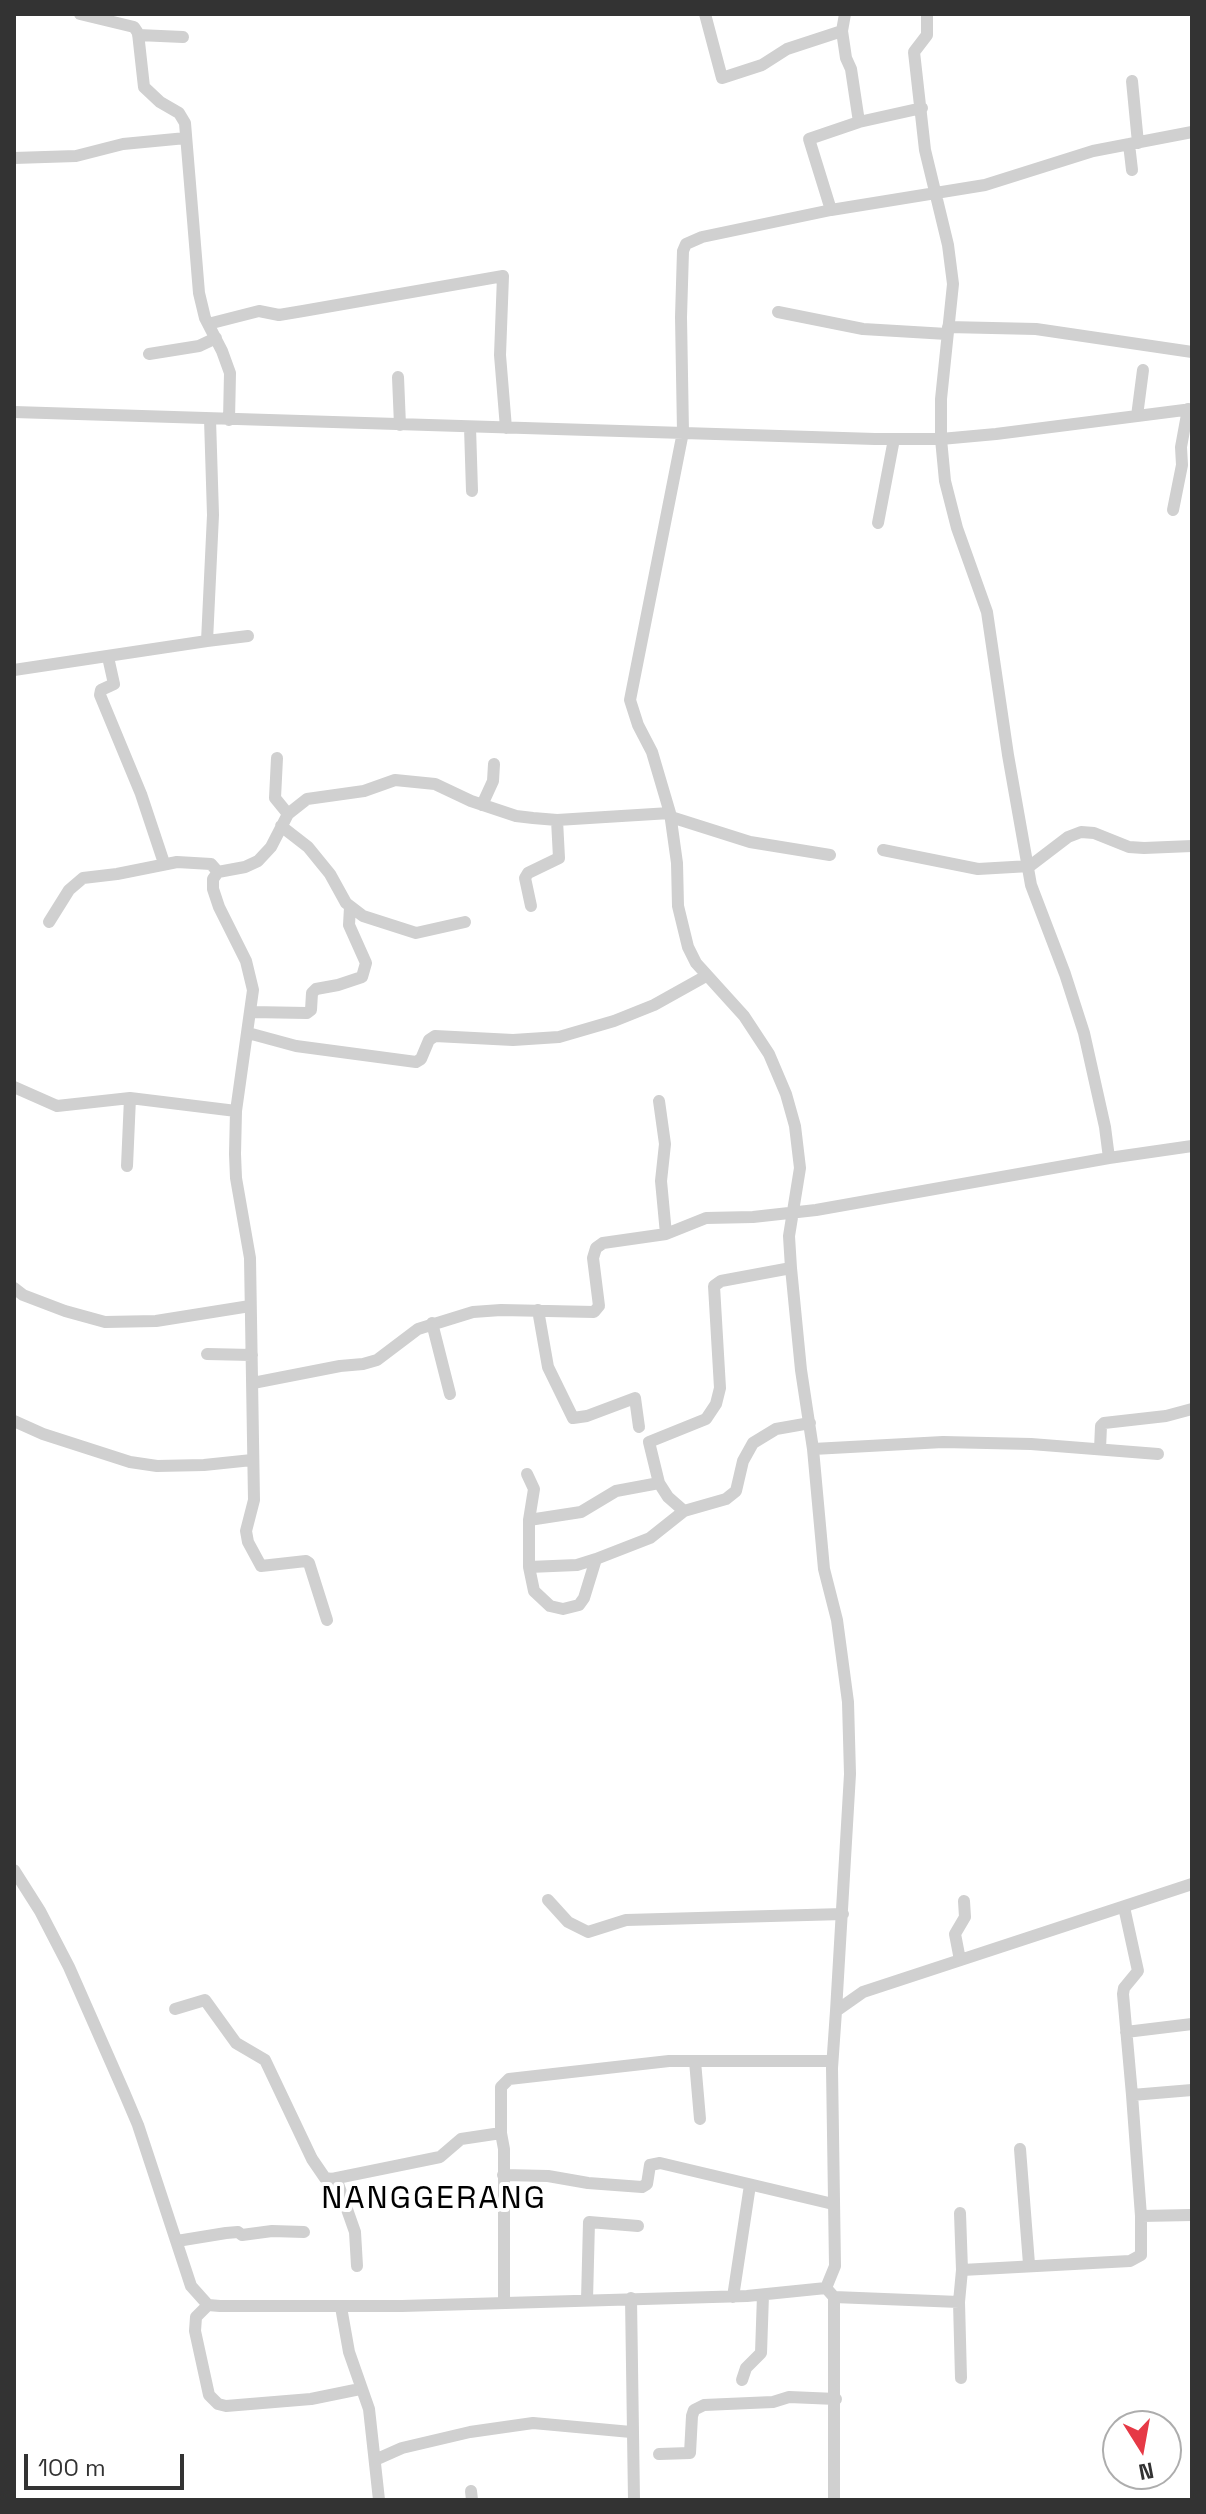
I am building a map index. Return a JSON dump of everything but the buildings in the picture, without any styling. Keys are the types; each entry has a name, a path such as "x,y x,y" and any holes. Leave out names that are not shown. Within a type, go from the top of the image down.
{"street":[{"path":"80,14 134,27 138,35 144,87 183,117 199,293 208,324 230,373 229,420"},
{"path":"705,14 722,78 762,65 787,49 842,31"},
{"path":"845,14 842,31 859,122"},
{"path":"927,14 927,35 914,52 925,150 951,264 952,299 941,399 941,439 951,509 987,612 1031,885 1084,1033 1109,1158"},
{"path":"138,35 183,37"},
{"path":"1132,81 1132,170"},
{"path":"831,210 809,139 859,122 922,108"},
{"path":"834,2500 836,2399 830,2292 835,2266 832,2061 851,1750 837,1620 824,1569 791,1268 789,1236 800,1168 795,1126 786,1094 769,1054 744,1016 696,963 681,926 670,815 656,763 630,700 683,432 682,260 686,244 702,237 831,210 985,185 1066,158 1192,132"},
{"path":"14,158 76,156 123,144 186,138"},
{"path":"208,324 259,311 276,315 502,275 500,355 506,428"},
{"path":"778,312 863,329 1036,329 1192,352"},
{"path":"149,354 199,346 216,338"},
{"path":"1137,416 1143,370"},
{"path":"398,377 400,425"},
{"path":"14,412 941,439 1190,409 1181,447 1182,460 1173,510"},
{"path":"207,641 213,515 210,419"},
{"path":"470,427 472,491"},
{"path":"878,523 894,439"},
{"path":"14,670 248,636"},
{"path":"108,657 114,684 101,690 100,695 141,794 164,863"},
{"path":"277,758 275,798 288,814"},
{"path":"482,805 493,781 494,764"},
{"path":"327,1620 309,1563 265,1567 257,1562 246,1531 254,1500 253,1383 250,1258 236,1178 236,1111 253,990 250,975 213,889 213,879 218,872 258,861 271,847 288,814 307,799 364,791 395,780 435,784 516,816 557,820 670,815 750,842 830,855"},
{"path":"531,906 525,878 528,873 559,858 557,820"},
{"path":"281,826 302,842 330,874 350,907 363,916 416,933 465,922"},
{"path":"883,850 978,869 1030,866 1068,837 1085,831 1129,847 1192,846"},
{"path":"49,922 77,881 177,862 211,864 218,872"},
{"path":"251,1012 307,1013 311,1010 312,993 316,989 362,977 366,963 349,925 350,907"},
{"path":"248,1033 296,1046 416,1062 421,1059 429,1040 435,1036 513,1040 559,1037 654,1005 706,976"},
{"path":"14,1087 57,1106 130,1098 236,1111"},
{"path":"127,1166 130,1098"},
{"path":"659,1101 665,1144 661,1181 666,1234"},
{"path":"253,1383 377,1360 408,1334 432,1323 487,1311 594,1312 599,1306 593,1258 599,1245 666,1234 706,1218 792,1213 1192,1146"},
{"path":"684,1511 668,1497 659,1483 649,1442 706,1419 716,1404 720,1388 714,1286 721,1281 791,1268"},
{"path":"14,1288 23,1295 65,1311 105,1322 156,1321 250,1306"},
{"path":"538,1310 548,1367 573,1418 635,1398 639,1427"},
{"path":"432,1323 450,1394"},
{"path":"207,1354 252,1355"},
{"path":"1100,1449 1101,1426 1104,1423 1166,1416 1192,1409"},
{"path":"14,1421 43,1434 130,1462 157,1466 252,1460"},
{"path":"529,1567 577,1565 650,1538 684,1511 726,1499 736,1491 746,1452 753,1443 776,1429 810,1423"},
{"path":"813,1449 943,1442 1031,1444 1158,1454"},
{"path":"527,1474 534,1489 529,1520 529,1567 539,1596 556,1609 579,1605 596,1559"},
{"path":"529,1520 581,1512 616,1491 659,1483"},
{"path":"14,1870 69,1967 124,2092 191,2286 208,2305"},
{"path":"836,2011 863,1992 1192,1884"},
{"path":"548,1900 568,1922 588,1932 626,1920 843,1914"},
{"path":"960,1960 955,1934 965,1917 964,1901"},
{"path":"962,2270 1137,2259 1141,2255 1141,2216 1124,1988 1138,1971 1124,1907"},
{"path":"175,2009 205,2000 236,2043 265,2060 312,2159 325,2178 440,2157 461,2139 501,2133"},
{"path":"1126,2032 1192,2024"},
{"path":"504,2303 501,2087 504,2081 669,2061 832,2061"},
{"path":"695,2061 700,2119"},
{"path":"1132,2095 1192,2090"},
{"path":"1020,2149 1029,2264"},
{"path":"503,2175 548,2176 642,2187 647,2184 650,2165 660,2163 833,2204"},
{"path":"336,2178 355,2232 357,2266"},
{"path":"733,2297 750,2185"},
{"path":"960,2213 961,2378"},
{"path":"1141,2216 1192,2215"},
{"path":"587,2300 589,2222 638,2226"},
{"path":"177,2241 238,2232 242,2235 272,2231 304,2232"},
{"path":"360,2389 311,2399 226,2406 218,2404 209,2395 195,2331 196,2317 208,2305 341,2307 830,2292 959,2302"},
{"path":"742,2380 746,2368 761,2353 763,2295"},
{"path":"631,2298 634,2500"},
{"path":"341,2307 347,2342 369,2409 379,2500"},
{"path":"659,2454 690,2453 692,2416 694,2410 704,2405 773,2402 789,2397 836,2399"},
{"path":"375,2460 402,2448 533,2423 631,2432"}],"district":[{"name":"NANGGERANG","path":"434,2199"}]}
